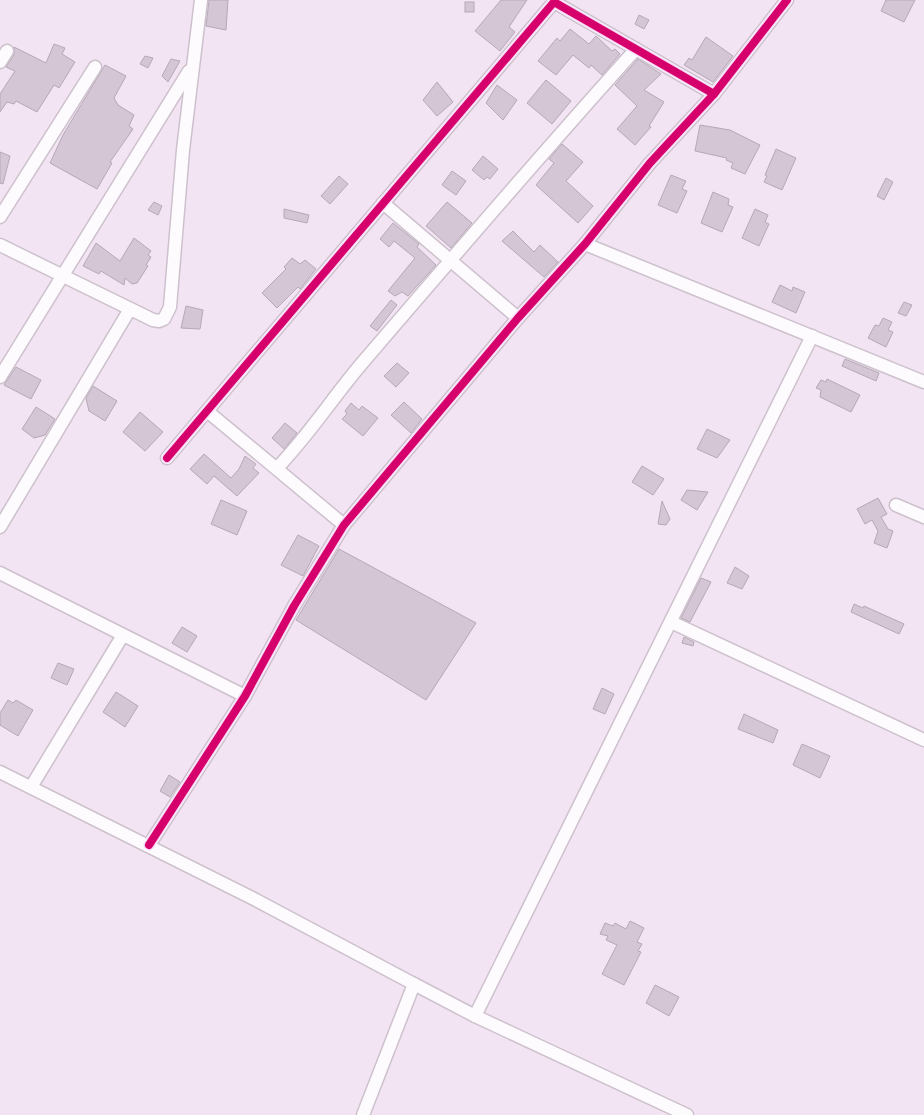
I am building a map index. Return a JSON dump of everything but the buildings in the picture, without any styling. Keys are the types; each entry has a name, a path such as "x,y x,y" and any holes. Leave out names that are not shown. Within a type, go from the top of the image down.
{"street":[{"path":"0,246 159,322 168,315 192,66 201,0"},
{"path":"149,845 245,696 294,606 344,525 518,318 585,244 650,163 714,94 787,0"},
{"path":"167,458 554,2 714,94"},
{"path":"277,468 304,440 356,370 540,154 636,49"},
{"path":"0,217 95,66"},
{"path":"0,377 192,66"},
{"path":"383,203 518,318"},
{"path":"585,244 924,382"},
{"path":"0,527 130,309"},
{"path":"475,1016 812,336"},
{"path":"207,411 344,525"},
{"path":"896,505 924,517"},
{"path":"0,573 245,696"},
{"path":"671,622 924,740"},
{"path":"31,787 123,635"},
{"path":"0,772 149,845 475,1016 687,1115"},
{"path":"363,1115 414,984"}],"cycle path":[{"path":"149,845 245,696 294,606 344,525 518,318 585,244 650,163 714,94 787,0"},
{"path":"167,458 554,2 714,94"}]}
